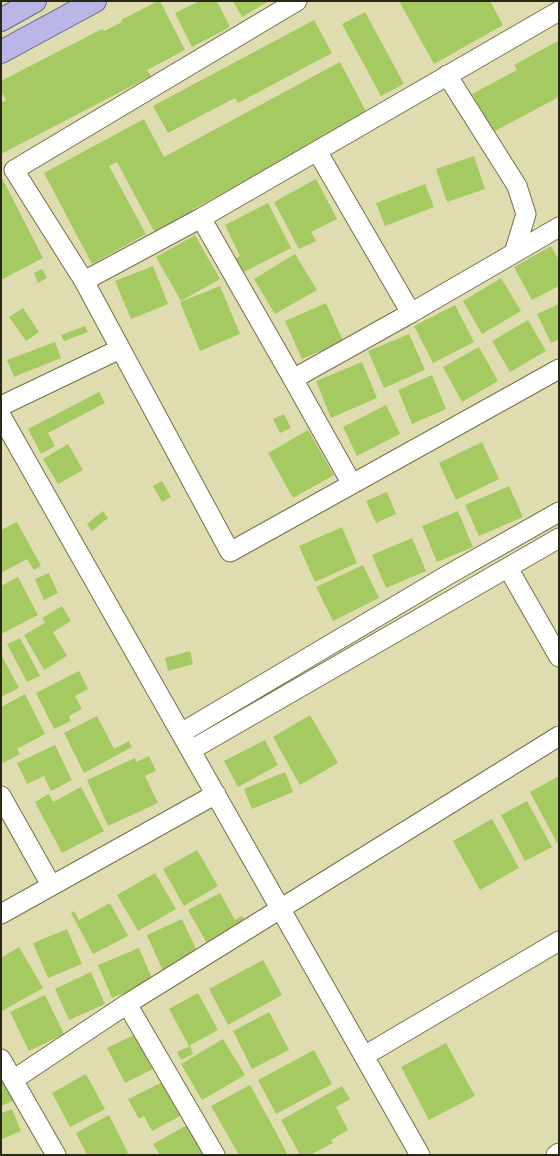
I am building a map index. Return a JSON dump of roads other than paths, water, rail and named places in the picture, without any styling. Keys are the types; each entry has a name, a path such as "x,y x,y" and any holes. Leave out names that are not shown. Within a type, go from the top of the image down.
{"main road":[{"path":"1,20 36,1"},
{"path":"1,52 95,1"}],"street":[{"path":"297,1 14,170 84,281 230,552 559,369"},
{"path":"84,281 201,218 447,75 557,16"},
{"path":"447,75 517,186 526,214 514,253"},
{"path":"317,151 411,313"},
{"path":"201,218 352,484"},
{"path":"293,379 411,313 559,227"},
{"path":"1,406 120,348"},
{"path":"1,416 420,1155"},
{"path":"181,733 446,576 559,512"},
{"path":"191,750 559,538"},
{"path":"508,568 559,657"},
{"path":"13,1080 127,1004 559,736"},
{"path":"1,914 216,794"},
{"path":"1,796 51,885"},
{"path":"364,1056 559,941"},
{"path":"127,1004 215,1155"},
{"path":"1,1059 56,1155"}]}
